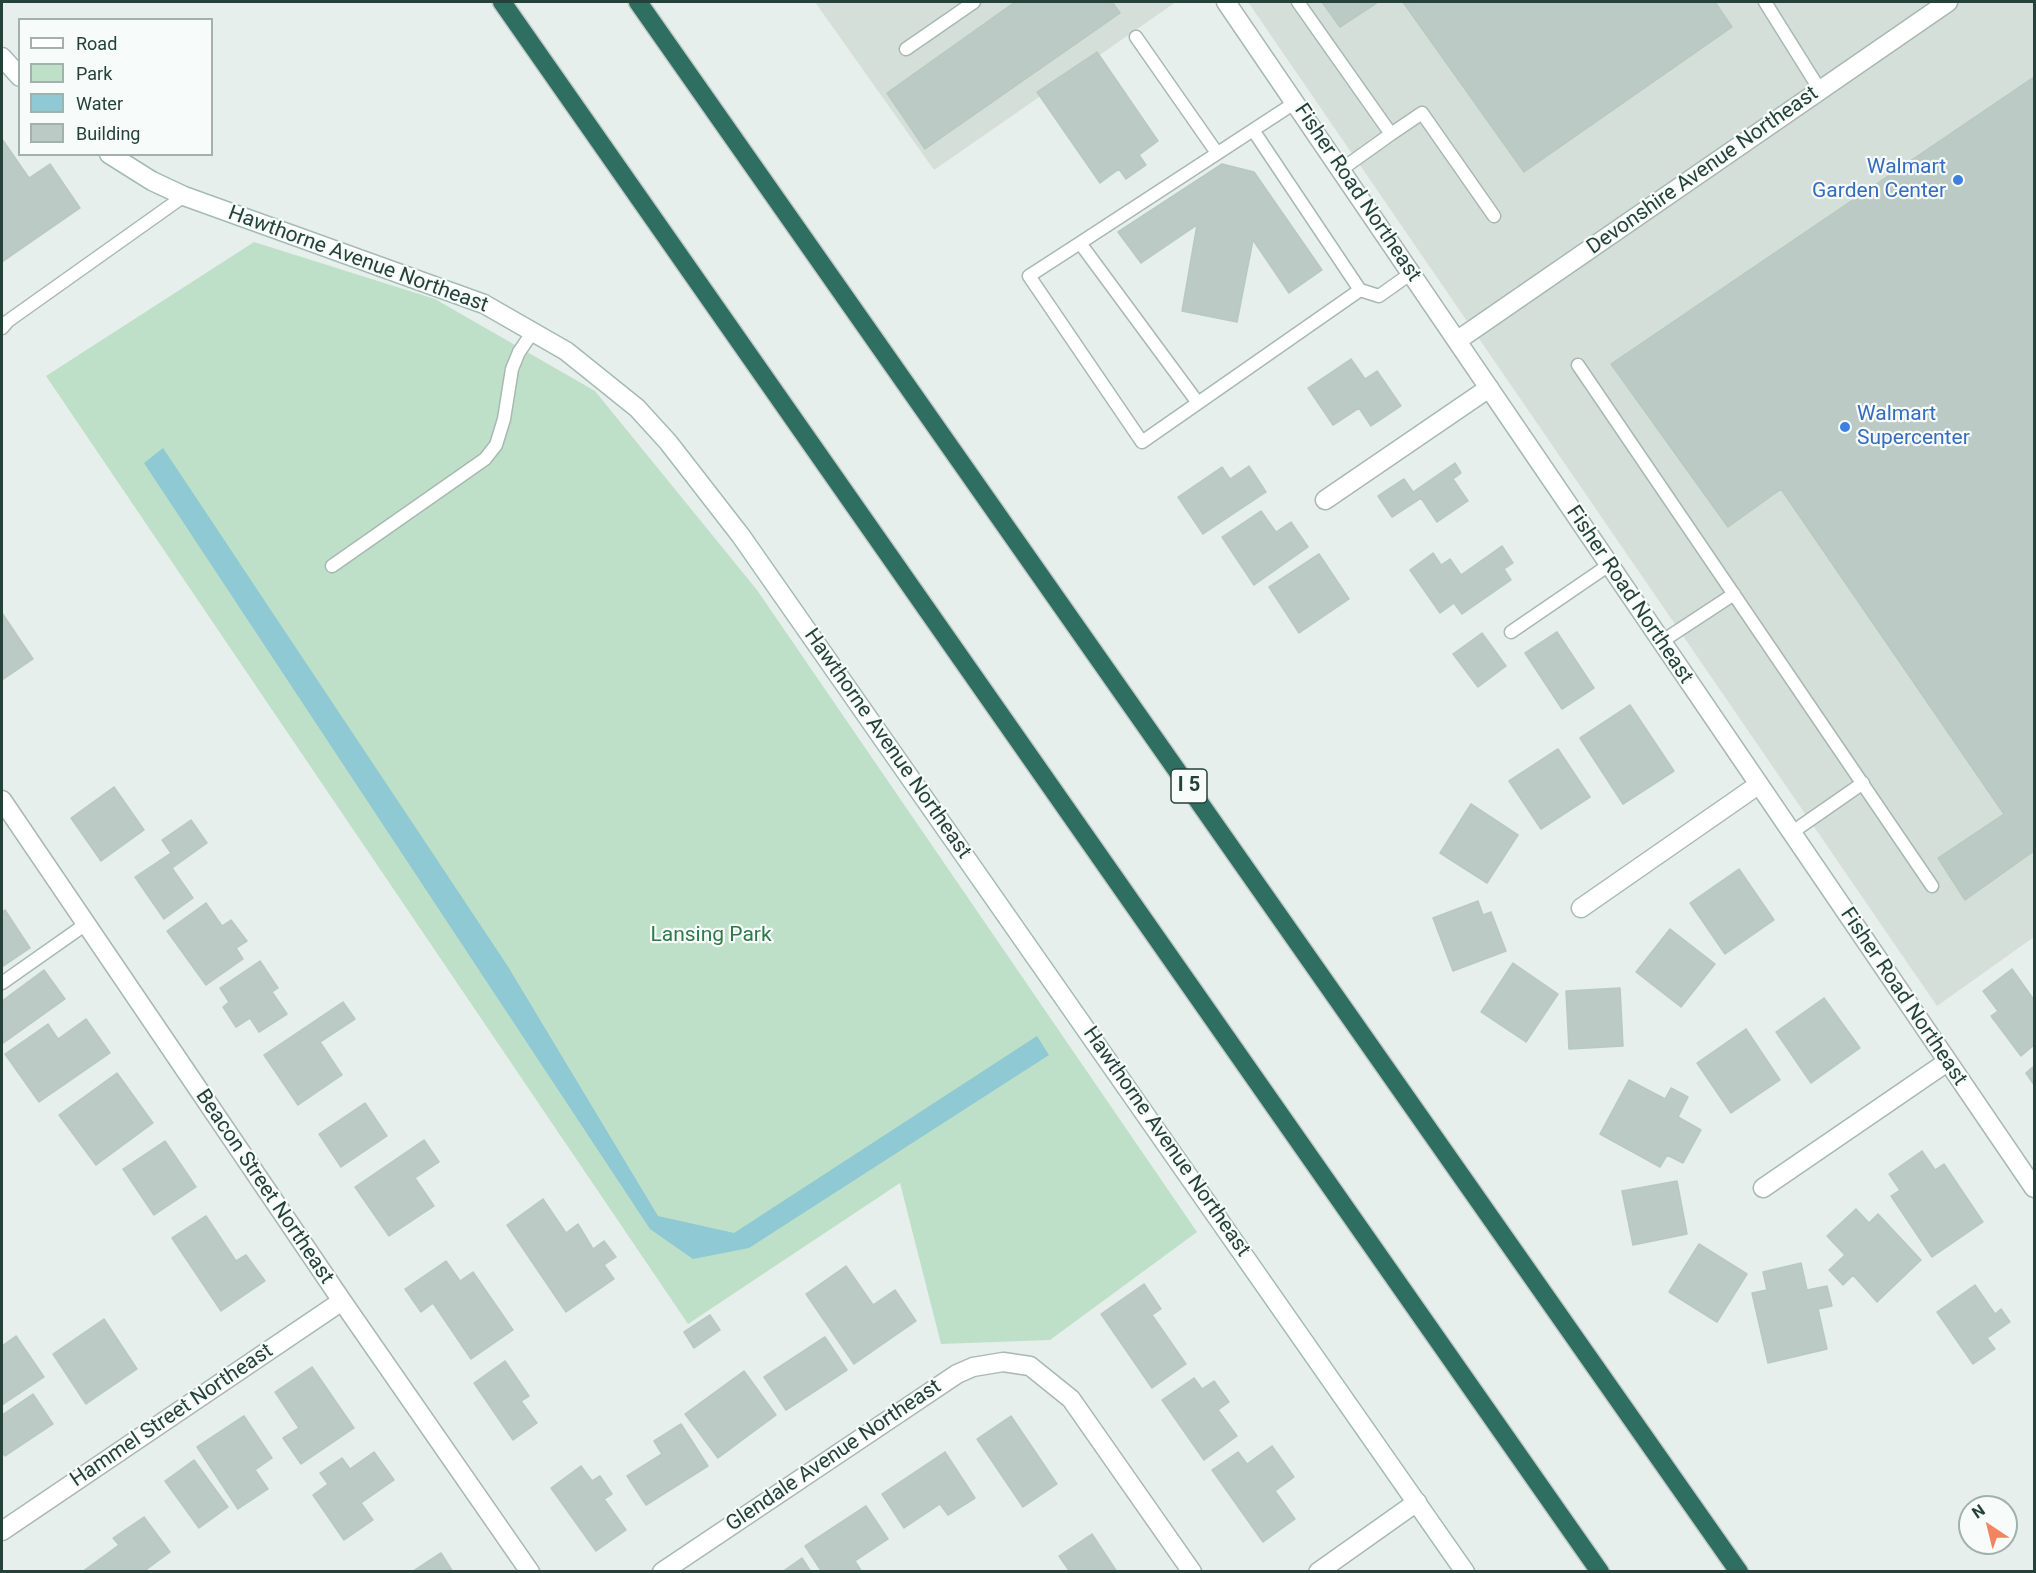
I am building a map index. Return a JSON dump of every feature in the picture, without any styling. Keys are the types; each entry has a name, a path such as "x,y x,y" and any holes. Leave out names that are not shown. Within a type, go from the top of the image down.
{"highway":[{"path":"502,2 1600,1572"},
{"name":"I 5","path":"638,2 1739,1572"}],"street":[{"name":"Devonshire Avenue Northeast","path":"1458,340 1948,2"},
{"name":"Fisher Road Northeast","path":"1229,3 1410,274 1458,340 1758,785 2034,1188"},
{"path":"2,57 18,75"},
{"name":"Hawthorne Avenue Northeast","path":"112,156 152,181 184,196 451,290 534,330 566,351 637,408 668,442 741,536 1465,1572"},
{"path":"1325,500 1490,388"},
{"path":"1581,908 1758,785"},
{"name":"Beacon Street Northeast","path":"2,800 342,1301 530,1572"},
{"path":"1763,1188 1947,1062"},
{"name":"Hammel Street Northeast","path":"2,1531 342,1301"},
{"name":"Glendale Avenue Northeast","path":"662,1572 957,1374 990,1363 1030,1366 1071,1399 1192,1572"},
{"path":"1318,1572 1417,1502"}],"lane":[{"path":"906,49 974,2"},
{"path":"1298,2 1391,134"},
{"path":"1765,2 1820,90"},
{"path":"1136,37 1217,153"},
{"path":"1296,102 1029,276 1142,442 1360,290"},
{"path":"1342,169 1422,113 1494,216"},
{"path":"1253,130 1360,290 1379,296 1410,274"},
{"path":"2,328 8,321 184,196"},
{"path":"1080,243 1198,403"},
{"path":"332,566 485,459 496,444 504,419 512,369 519,352 534,330"},
{"path":"1578,365 1932,886"},
{"path":"1510,632 1609,565"},
{"path":"1661,642 1734,594"},
{"path":"1791,833 1863,783"},
{"path":"2,983 86,924"}],"shaded area":[{"path":"815,2 1176,2 934,170"},
{"path":"1248,2 2034,2 2034,937 1937,1006"}],"green space":[{"name":"Lansing Park","path":"254,242 435,299 595,391 757,590 1197,1232 1050,1340 941,1344 900,1183 688,1324 46,376"}],"water":[{"path":"163,448 507,965 658,1216 734,1233 1037,1036 1049,1055 749,1248 693,1259 650,1229 144,463"}],"building":[{"path":"1015,2 1112,2 1120,13 925,149 887,93"},
{"path":"1322,2 1378,2 1340,27"},
{"path":"1403,2 1715,2 1732,27 1524,172"},
{"path":"1097,52 1158,141 1139,155 1146,165 1126,179 1119,169 1100,183 1037,92"},
{"name":"Walmart Supercenter","path":"2034,77 2034,851 1965,900 1938,858 2004,814 1781,489 1728,527 1611,364"},
{"path":"2,139 29,178 50,164 80,208 2,262"},
{"path":"1222,164 1254,172 1322,270 1289,293 1253,240 1237,322 1182,311 1197,225 1141,263 1118,232"},
{"path":"1351,359 1365,379 1377,371 1401,406 1371,426 1359,408 1333,425 1308,388"},
{"path":"1455,463 1461,473 1453,479 1468,501 1437,522 1421,498 1392,517 1378,496 1404,479 1413,492"},
{"path":"1249,466 1266,492 1203,534 1178,497 1222,467 1230,479"},
{"path":"1261,511 1276,532 1291,522 1308,547 1254,585 1222,537"},
{"path":"1502,546 1513,563 1504,569 1511,580 1462,614 1454,603 1440,613 1410,570 1433,553 1441,565 1450,559 1461,575"},
{"path":"1319,554 1349,599 1299,633 1269,587"},
{"path":"2,613 33,659 2,680"},
{"path":"1557,632 1594,688 1562,709 1525,653"},
{"path":"1482,633 1506,666 1478,687 1453,654"},
{"path":"1630,705 1674,771 1623,804 1580,738"},
{"path":"1558,749 1590,797 1541,829 1509,781"},
{"path":"114,787 144,830 101,861 71,818"},
{"path":"1471,804 1518,835 1487,883 1440,853"},
{"path":"191,820 207,843 172,868 193,898 164,919 135,877 171,853 162,840"},
{"path":"1739,869 1774,920 1725,954 1690,903"},
{"path":"1478,901 1483,915 1491,912 1506,951 1453,971 1433,918"},
{"path":"206,903 222,926 231,920 247,941 236,948 243,959 206,985 167,931"},
{"path":"5,910 30,948 2,967 2,912"},
{"path":"1670,929 1715,964 1681,1007 1636,972"},
{"path":"260,961 278,988 272,992 287,1014 259,1032 250,1018 236,1027 223,1007 229,1002 220,988"},
{"path":"1513,963 1558,994 1526,1042 1481,1012"},
{"path":"2012,969 2034,1000 2034,1045 2021,1056 1991,1016 1998,1011 1983,991"},
{"path":"44,970 65,999 2,1044 2,1001"},
{"path":"1620,988 1623,1046 1569,1049 1566,991"},
{"path":"1824,998 1860,1048 1811,1083 1776,1032"},
{"path":"343,1002 355,1019 320,1042 342,1075 298,1105 264,1055"},
{"path":"86,1019 110,1053 39,1102 5,1054 48,1024 58,1039"},
{"path":"1746,1029 1780,1080 1731,1113 1697,1063"},
{"path":"2034,1066 2034,1085 2026,1073"},
{"path":"117,1073 153,1123 96,1165 59,1115"},
{"path":"1629,1080 1665,1099 1671,1088 1688,1097 1678,1117 1701,1130 1683,1163 1667,1155 1660,1167 1600,1134"},
{"path":"365,1103 387,1136 341,1167 319,1134"},
{"path":"424,1140 439,1162 415,1178 434,1206 389,1236 355,1187"},
{"path":"165,1141 196,1187 154,1215 123,1169"},
{"path":"1922,1151 1935,1170 1944,1164 1983,1222 1932,1257 1891,1196 1900,1190 1889,1174"},
{"path":"1677,1181 1687,1234 1633,1245 1622,1191"},
{"path":"543,1199 566,1233 578,1224 593,1249 604,1241 616,1257 604,1265 614,1279 566,1312 507,1225"},
{"path":"1856,1209 1869,1223 1878,1214 1921,1260 1877,1302 1853,1275 1843,1285 1829,1270 1845,1255 1827,1236"},
{"path":"206,1216 236,1261 246,1255 265,1281 221,1311 172,1238"},
{"path":"1699,1244 1747,1274 1717,1322 1669,1292"},
{"path":"446,1261 460,1281 473,1272 513,1330 471,1359 433,1303 421,1312 405,1289"},
{"path":"1801,1263 1807,1290 1827,1286 1832,1306 1818,1309 1827,1349 1768,1363 1752,1293 1767,1290 1763,1272"},
{"path":"846,1266 873,1305 895,1290 916,1321 854,1364 806,1294"},
{"path":"1144,1284 1161,1309 1152,1315 1186,1364 1152,1388 1101,1314"},
{"path":"1975,1285 1995,1314 2001,1309 2010,1322 1987,1338 1995,1349 1973,1364 1937,1312"},
{"path":"710,1315 720,1330 694,1348 684,1332"},
{"path":"104,1319 137,1369 86,1404 53,1354"},
{"path":"16,1336 44,1377 2,1405 2,1346"},
{"path":"825,1337 847,1370 786,1410 764,1377"},
{"path":"505,1361 529,1396 521,1401 537,1423 513,1440 474,1383"},
{"path":"312,1367 354,1428 301,1464 283,1438 299,1428 275,1392"},
{"path":"744,1371 776,1415 718,1458 685,1414"},
{"path":"1194,1378 1202,1389 1214,1381 1229,1402 1218,1410 1237,1436 1204,1460 1162,1400"},
{"path":"33,1394 53,1424 5,1456 2,1452 2,1415"},
{"path":"244,1416 272,1458 255,1470 268,1489 238,1509 197,1447"},
{"path":"1011,1416 1057,1484 1023,1507 977,1439"},
{"path":"681,1424 708,1466 646,1505 627,1476 662,1454 654,1441"},
{"path":"1272,1446 1294,1477 1275,1491 1295,1519 1263,1542 1212,1470 1238,1452 1247,1464"},
{"path":"374,1452 394,1480 361,1503 373,1520 344,1540 313,1495 328,1484 320,1473 342,1458 350,1469"},
{"path":"945,1452 975,1498 948,1515 940,1504 904,1528 882,1494"},
{"path":"194,1460 228,1507 199,1528 165,1481"},
{"path":"581,1466 592,1481 600,1476 612,1494 604,1499 626,1530 596,1551 551,1488"},
{"path":"866,1506 888,1539 855,1561 862,1572 822,1572 805,1546"},
{"path":"144,1517 170,1552 143,1572 82,1572 119,1545 113,1538"},
{"path":"1092,1534 1117,1572 1070,1572 1059,1556"},
{"path":"441,1553 453,1572 412,1572"},
{"path":"802,1558 811,1572 782,1572"}],"place":[{"name":"Walmart Garden Center","path":"1958,180"},
{"name":"Walmart Supercenter","path":"1845,427"}]}
